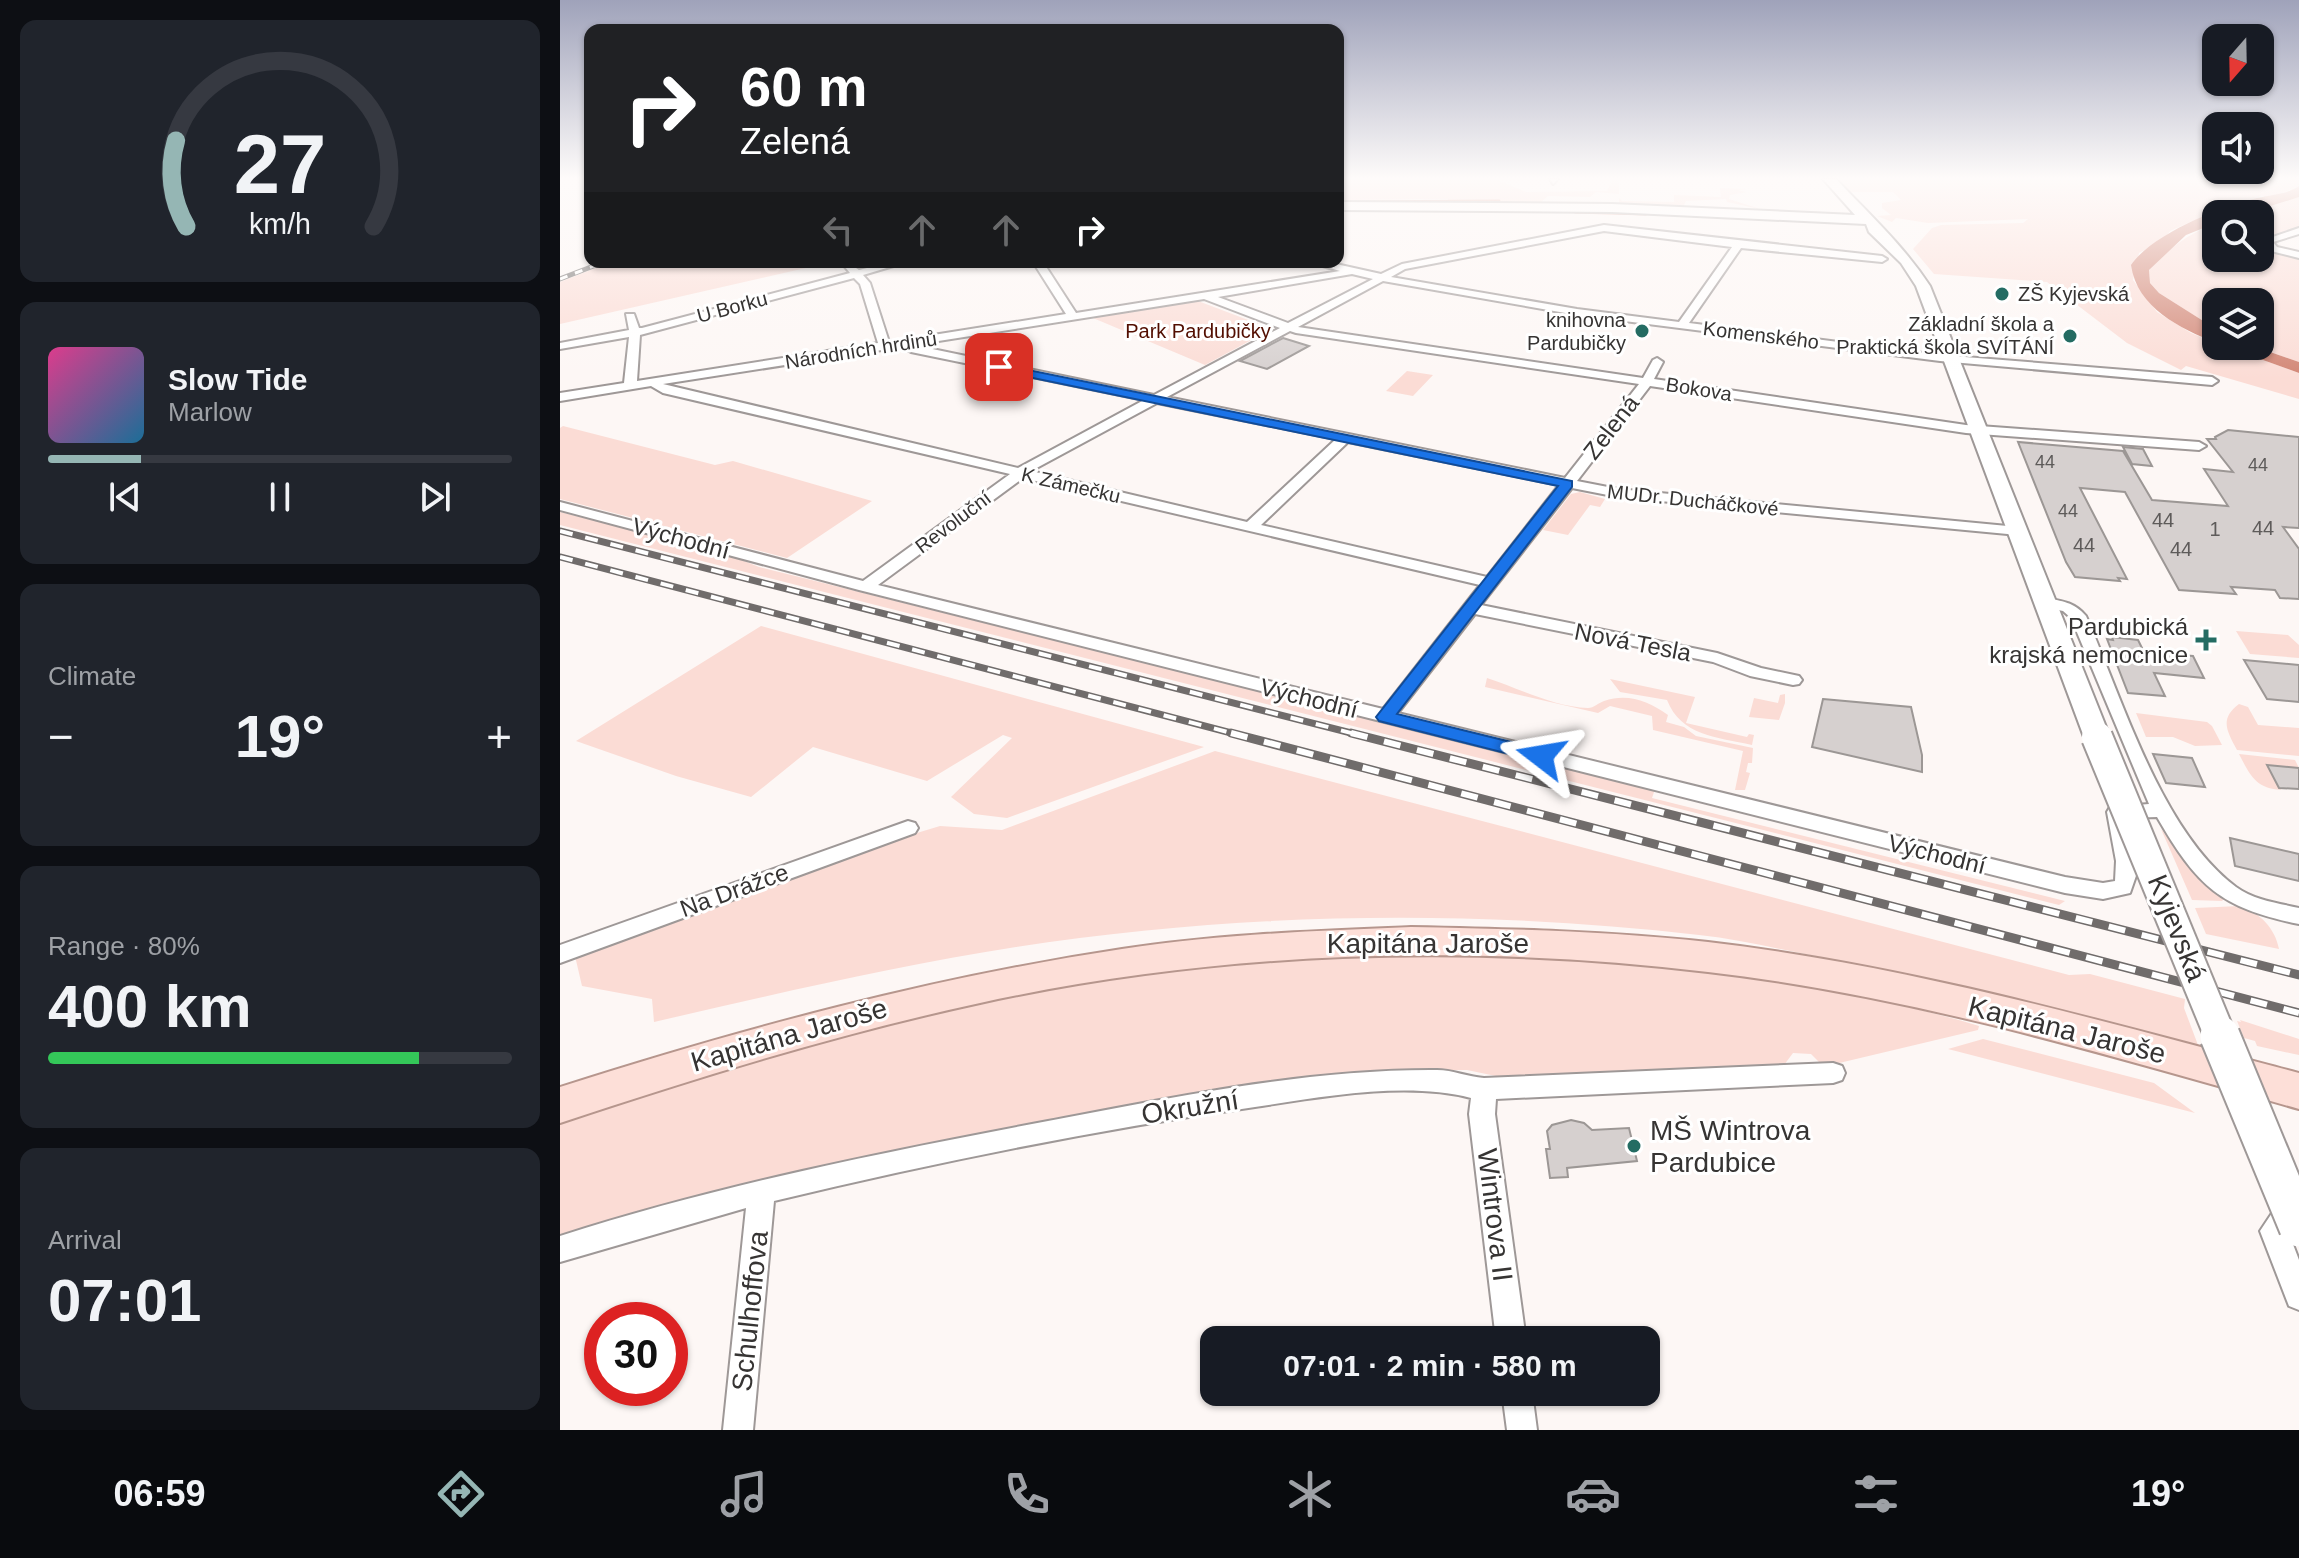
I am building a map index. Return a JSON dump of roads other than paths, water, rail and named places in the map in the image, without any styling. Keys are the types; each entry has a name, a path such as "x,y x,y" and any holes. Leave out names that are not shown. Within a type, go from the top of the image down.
{"main road":[{"name":"Kapitána Jaroše","path":"560,1105 767,1038 860,1013 1031,976 1230,949 1421,940 1558,943 1697,956 1793,970 1953,1001 2299,1091"}],"street":[{"path":"1381,278 1398,269 1424,262 1510,246"},
{"path":"1682,325 1737,246"},
{"path":"1746,246 1882,259"},
{"name":"Kyjevská","path":"1892,246 1917,276 1952,359 2054,630 2299,1224"},
{"path":"2271,246 2299,255"},
{"path":"851,268 865,283 885,347"},
{"name":"U Borku","path":"563,346 635,332 871,268"},
{"path":"1043,268 1073,317"},
{"name":"Komenského","path":"1336,268 1554,309 1952,359 2212,381"},
{"path":"811,270 822,283"},
{"name":"Národních hrdinů","path":"560,397 1351,272"},
{"path":"790,278 800,289"},
{"name":"Revoluční","path":"865,587 1019,473 1381,278"},
{"path":"754,285 764,298"},
{"path":"731,294 740,305"},
{"name":"Bokova","path":"1206,296 1287,328 1979,431 2199,446"},
{"path":"690,301 698,316"},
{"path":"669,309 678,321"},
{"path":"630,316 635,332 630,387"},
{"path":"604,323 609,337"},
{"path":"562,331 563,346"},
{"name":"MUDr. Ducháčkové","path":"904,344 911,349 1567,484 1640,496 2018,531"},
{"name":"Zelená","path":"1386,717 1646,381 1657,362"},
{"name":"K Zámečku","path":"657,382 658,388 1490,583"},
{"path":"1250,527 1345,438"},
{"name":"Východní","path":"560,506 865,587 2092,890 2117,891 2126,884 2127,871 2115,825 2117,812 2162,810"},
{"path":"2045,603 2072,610 2086,633 2162,810 2202,867 2222,888 2244,901 2299,916"},
{"name":"Nová Tesla","path":"1471,608 1717,658 1756,672 1793,680"},
{"path":"2054,630 2086,633"},
{"name":"Na Drážce","path":"560,954 908,828"},
{"name":"Okružní","path":"560,1249 613,1231 890,1163 1178,1106 1298,1091 1438,1080 1484,1089 1833,1073"},
{"name":"Wintrova II","path":"1484,1089 1482,1114 1509,1326"},
{"name":"Schulhoffova","path":"738,1430 761,1193"},
{"path":"2299,1224 2284,1219 2274,1231 2299,1296"},
{"path":"1519,1406 1522,1430"}],"railway":[{"path":"560,279 588,268"},
{"path":"560,531 1359,735"},
{"path":"560,557 1239,735"},
{"path":"1231,733 2299,1013"},
{"path":"1351,733 2299,975"}],"place":[{"name":"ZŠ Kyjevská","path":"2002,294"},
{"name":"knihovna Pardubičky","path":"1642,331"},
{"name":"Základní škola a Praktická škola SVÍTÁNÍ","path":"2070,336"},
{"name":"Pardubická krajská nemocnice","path":"2206,640"},
{"name":"MŠ Wintrova Pardubice","path":"1634,1146"}],"park label":[{"name":"Park Pardubičky","path":"1198,331"}]}
